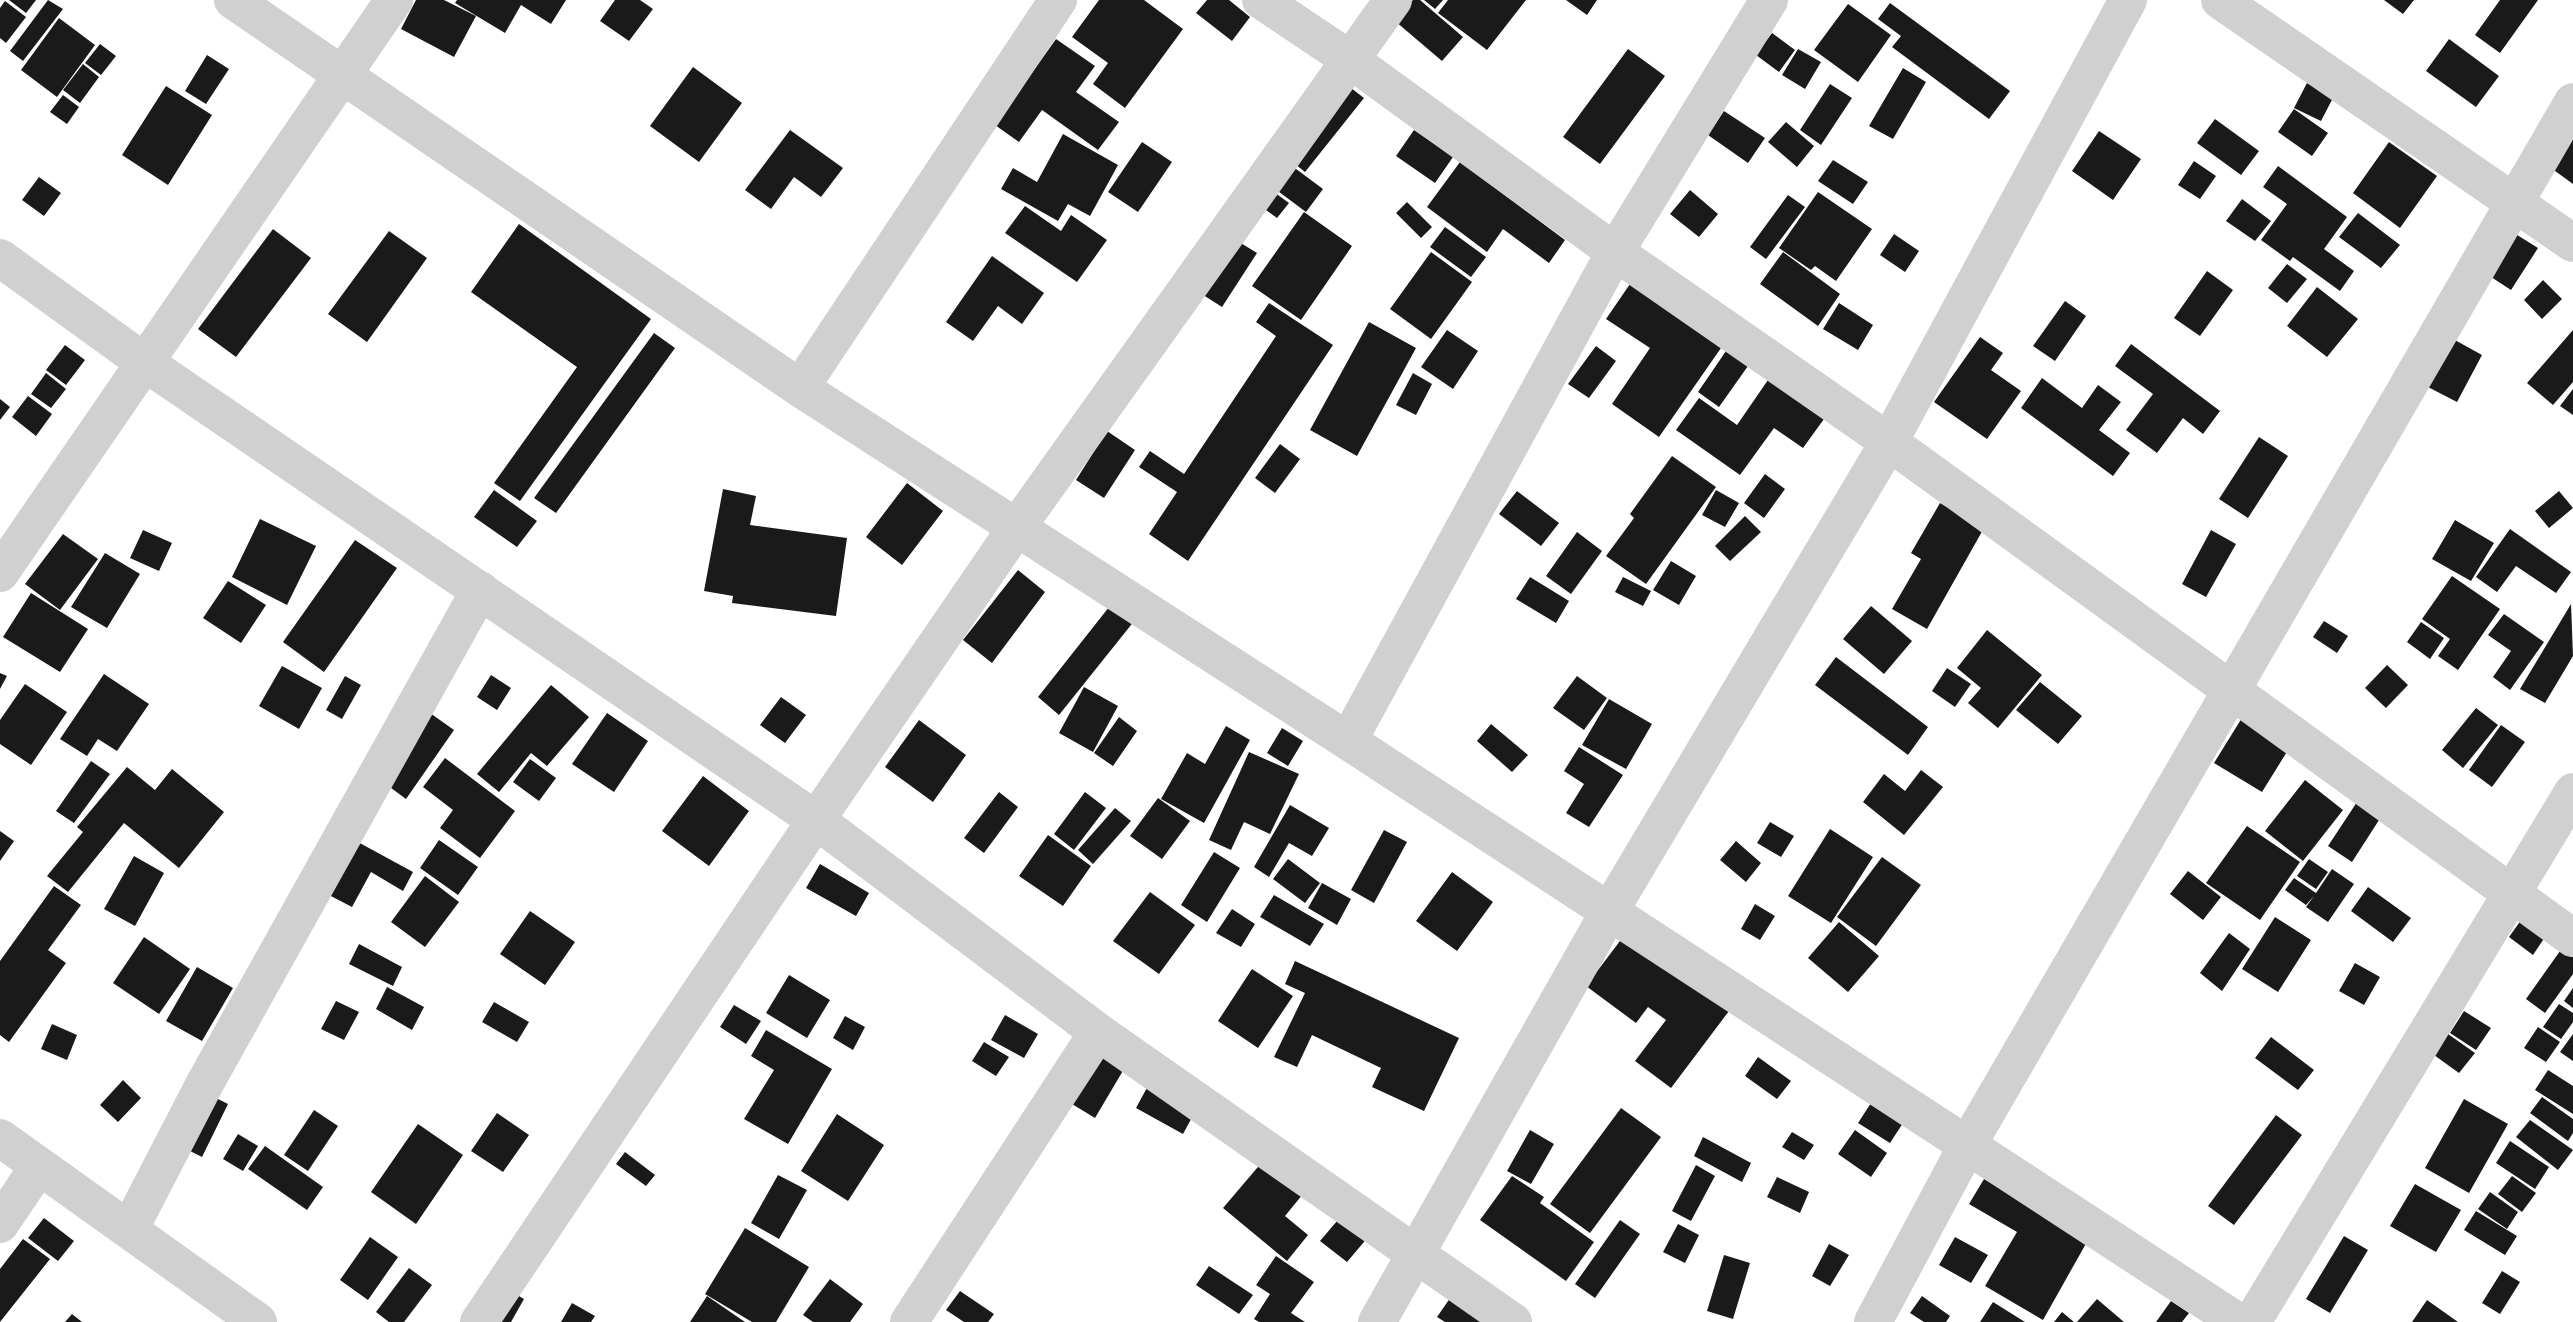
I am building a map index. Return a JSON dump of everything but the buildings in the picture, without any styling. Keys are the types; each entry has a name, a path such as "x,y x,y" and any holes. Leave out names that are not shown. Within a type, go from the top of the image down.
{"street":[{"path":"233,0 800,388 1348,741 2238,1322"},
{"path":"0,573 394,0"},
{"path":"1261,0 1352,61 1615,252 1889,442 2228,691 2573,938"},
{"path":"479,1322 816,820 1017,527 1393,0"},
{"path":"1348,741 1615,252 1769,0"},
{"path":"1377,1322 1609,912 1889,442 2128,0"},
{"path":"2220,0 2573,243"},
{"path":"800,388 1051,3"},
{"path":"1872,1322 1968,1144 2228,691 2573,102"},
{"path":"0,258 144,362 816,820 1098,1032 1416,1257 1513,1322"},
{"path":"129,1230 204,1085 480,590"},
{"path":"2252,1322 2573,792"},
{"path":"909,1322 1098,1032"},
{"path":"0,1138 258,1322"},
{"path":"0,1224 39,1166"}]}
